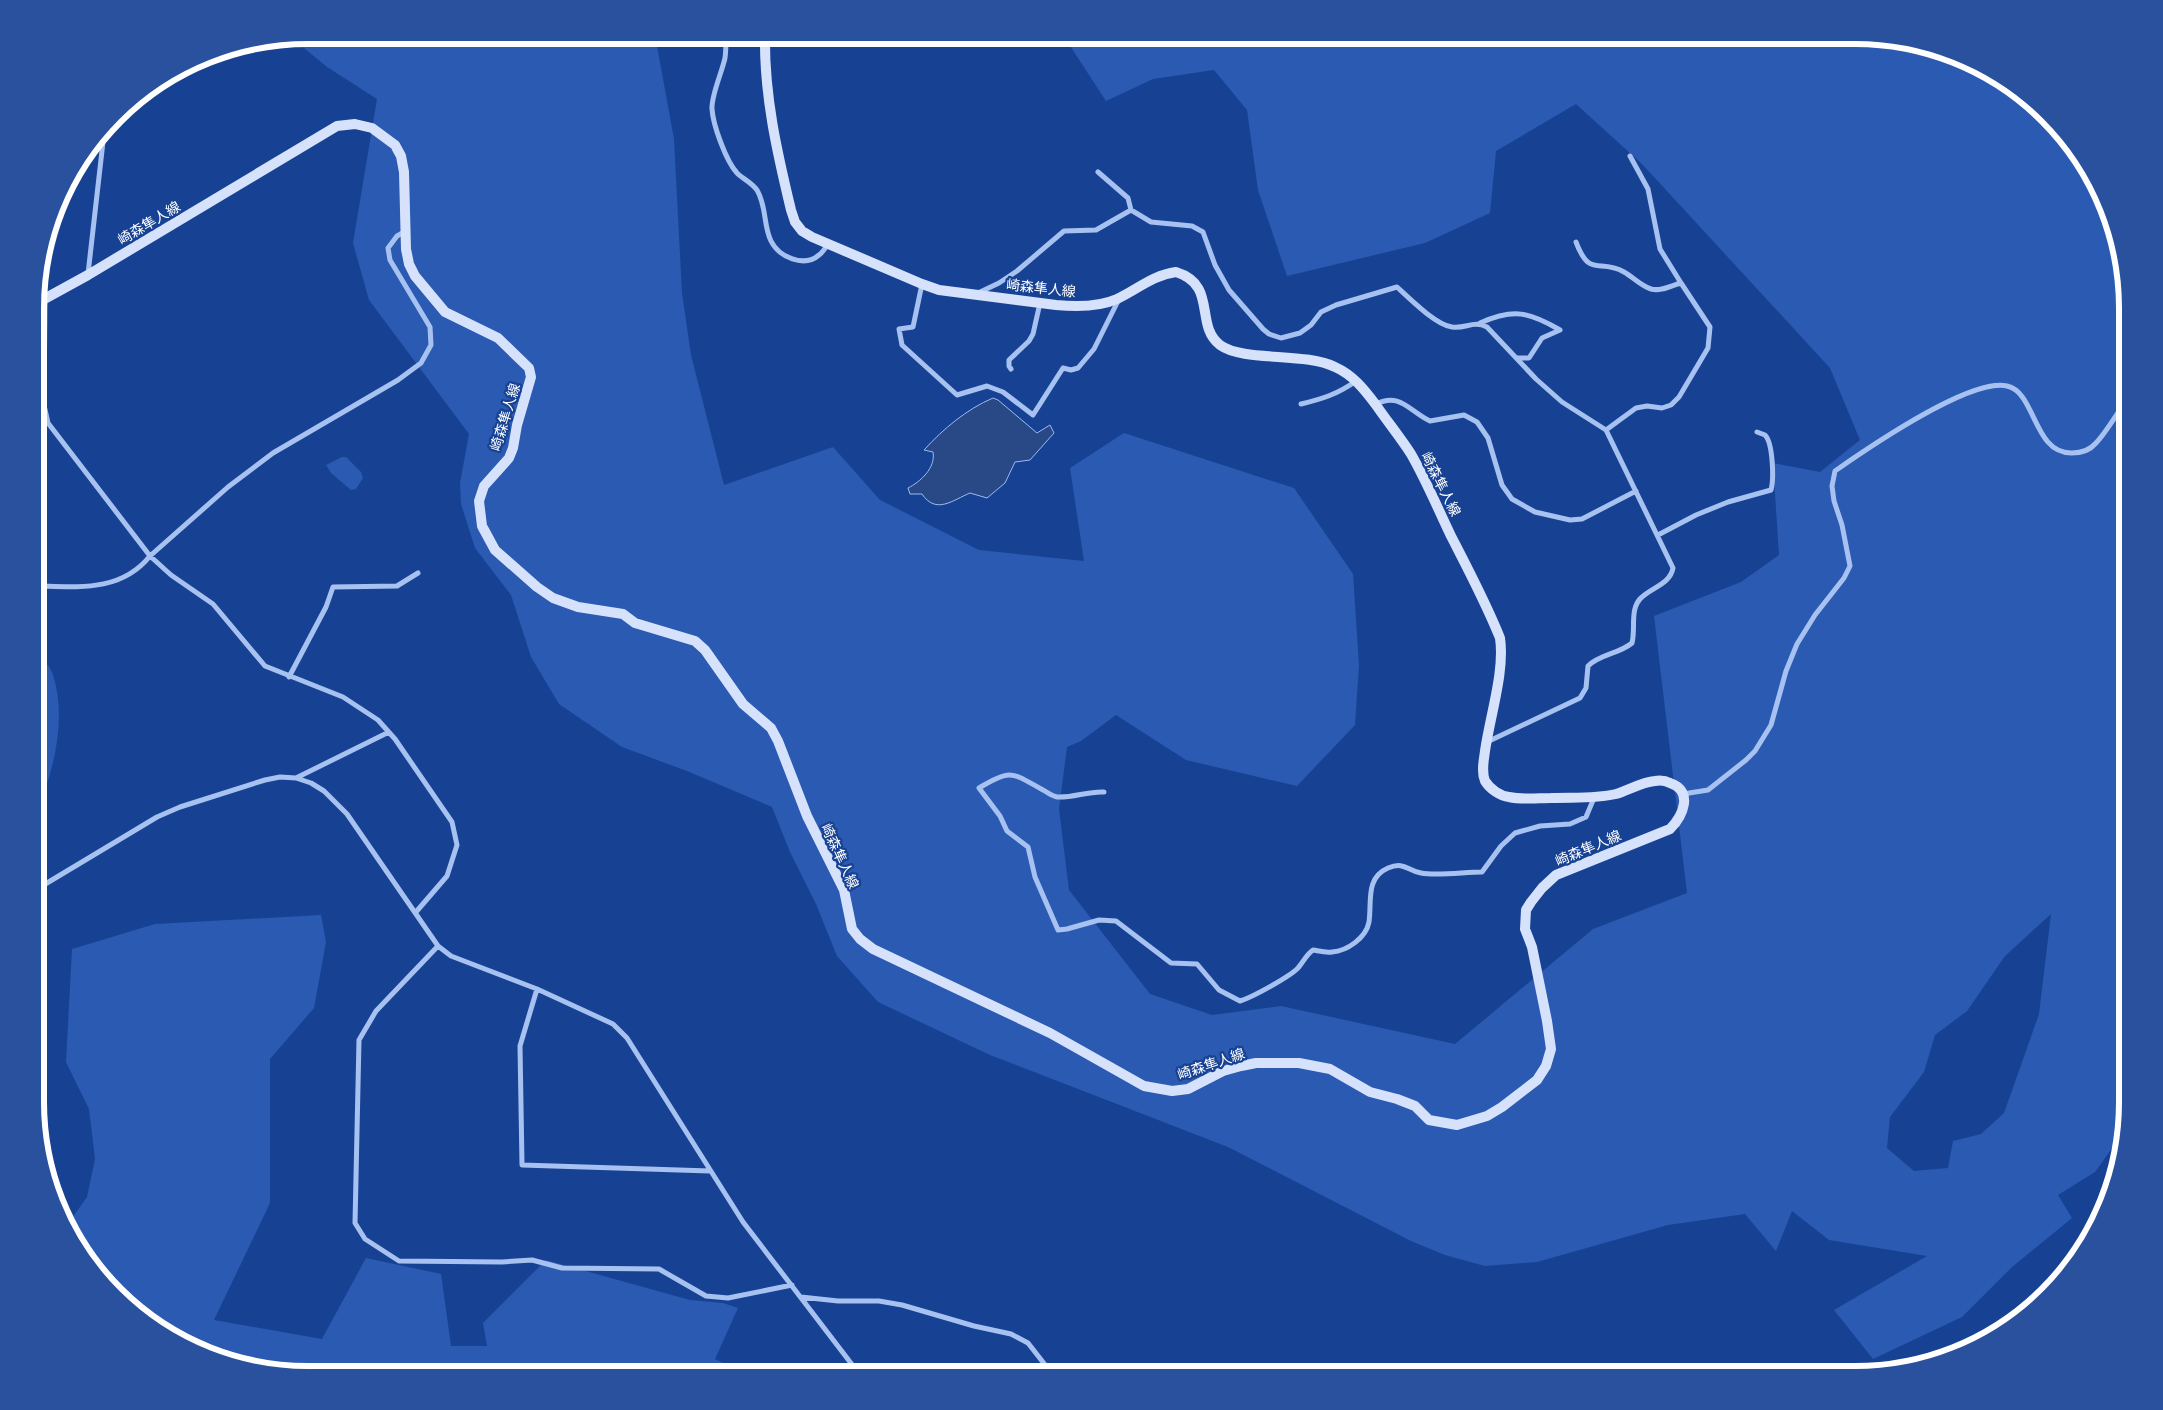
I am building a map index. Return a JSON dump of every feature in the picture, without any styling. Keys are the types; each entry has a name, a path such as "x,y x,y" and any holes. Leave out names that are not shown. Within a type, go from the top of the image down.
{"main road":[{"name":"崎森隼人線","path":"44,299 337,126 355,124 372,128 395,145 401,156 404,172 406,249 409,264 415,276 438,305 454,317 498,338 529,368 531,377 513,448 509,458 484,486 480,501 482,526 495,550 537,588 553,598 578,607 623,614 634,623 695,640 705,650 743,704 771,728 778,741 807,816 830,866 844,890 852,929 860,939 873,949 1050,1033 1144,1086 1172,1091 1188,1089 1223,1071 1241,1066 1256,1063 1300,1063 1330,1068 1370,1092 1415,1106 1429,1120 1457,1125 1487,1116 1537,1080 1546,1066 1551,1049 1534,956 1525,928 1526,910 1542,888 1556,876 1670,829 1684,807 1684,794 1676,785 1656,781 1614,794 1594,797 1509,797 1499,794 1489,786 1482,774 1500,668 1502,651 1500,638 1412,456 1394,427 1356,380 1334,366 1318,362 1239,352 1221,345 1214,339 1209,329 1202,292 1184,274 1176,272 1162,274 1109,302 1076,307 939,290 898,276 802,230 795,222 791,210 767,97 765,44"}],"street":[{"path":"726,44 725,55 711,108 715,126 731,164 737,173 750,182 764,202 770,241 779,252 793,260 804,261 818,256 829,242"},
{"path":"88,275 101,144"},
{"path":"1606,430 1636,408 1647,406 1662,408 1670,405 1680,397 1708,348 1710,327 1660,249 1648,189 1630,156"},
{"path":"1098,172 1128,198 1131,210 1151,222 1192,226 1202,232 1215,265 1229,290 1270,334 1281,338 1300,333 1311,325 1321,312 1336,305 1397,287 1429,315 1452,327 1480,323 1504,314 1520,312 1532,315 1560,330 1542,338 1529,358 1516,358"},
{"path":"975,294 1017,271 1064,231 1096,230 1131,210"},
{"path":"44,586 86,587 105,585 125,578 141,567 150,556 228,487 273,453 398,380 420,363 430,345 430,327 390,260 388,248 397,236 407,231"},
{"path":"1576,242 1585,261 1593,266 1614,268 1624,272 1650,289 1658,290 1681,283"},
{"path":"922,284 913,327 899,329 902,345 958,395 987,386 1003,392 1033,415 1063,368 1072,370 1078,368 1094,349 1119,298"},
{"path":"1011,369 1009,360 1029,341 1035,329 1040,302"},
{"path":"1480,323 1496,334 1516,358 1562,402 1606,430 1673,568 1672,575 1668,579 1641,598 1635,605 1632,642 1627,647 1594,660 1588,666 1586,688 1580,698 1486,742"},
{"path":"1301,404 1330,397 1341,392 1356,380"},
{"path":"1684,794 1708,790 1755,751 1771,725 1786,671 1796,644 1815,615 1844,578 1850,566 1842,525 1834,501 1832,486 1835,471 1889,434 1956,398 1986,386 2009,386 2018,392 2047,441 2057,451 2068,453 2086,451 2096,444 2119,411"},
{"path":"1376,404 1386,399 1397,401 1430,421 1464,416 1478,422 1488,438 1502,485 1512,499 1535,512 1570,520 1582,519 1636,491"},
{"path":"44,405 48,423 150,556 171,575 212,604 265,666 342,697 378,720 389,732 452,822 456,835 457,845 447,876 416,912"},
{"path":"1658,535 1696,515 1728,502 1771,490 1773,482 1771,444 1765,435 1757,432"},
{"path":"289,677 326,607 333,587 397,586 418,573"},
{"path":"296,778 389,732"},
{"path":"1104,792 1055,797 1024,778 1006,774 979,788 1000,816 1007,830 1028,846 1035,877 1058,930 1099,920 1116,921 1171,963 1197,964 1219,990 1240,1001 1252,997 1298,967 1306,955 1313,950 1331,953 1340,951 1351,946 1360,938 1369,924 1370,890 1378,874 1390,868 1405,865 1420,873 1482,872 1501,846 1514,833 1540,826 1570,824 1586,818 1594,797"},
{"path":"44,885 157,817 180,807 264,780 280,777 296,778 311,783 324,791 347,814 438,946 451,956 537,989 613,1024 627,1038 743,1222 853,1366"},
{"path":"438,946 376,1011 359,1040 355,1223 365,1240 399,1261 502,1262 532,1260 562,1268 659,1269 706,1296 728,1298 792,1285"},
{"path":"537,989 520,1046 522,1165 710,1171"},
{"path":"802,1297 894,1304 1011,1334 1028,1343 1046,1366"}],"shaded area":[{"path":"299,44 657,44 674,139 682,293 691,355 724,485 833,447 880,500 979,550 1084,561 1070,468 1124,433 1294,488 1353,574 1359,665 1355,725 1297,786 1186,760 1116,715 1081,741 1067,747 1059,809 1069,890 1150,994 1212,1015 1281,1006 1455,1044 1593,929 1687,893 1654,616 1741,582 1779,555 1773,463 1820,472 1860,440 1830,368 1642,164 1576,104 1496,151 1490,213 1425,243 1287,276 1258,190 1247,110 1214,70 1153,79 1106,101 1069,44 1872,44 1906,49 1940,58 1972,71 2002,88 2042,121 2065,147 2084,176 2105,223 2114,257 2119,291 2119,1119 2116,1143 2095,1172 2058,1195 2072,1218 2012,1267 1962,1317 1873,1359 1834,1310 1927,1256 1829,1240 1792,1211 1776,1251 1745,1214 1668,1225 1537,1262 1485,1266 1445,1255 1411,1241 1228,1147 990,1055 878,1002 837,956 816,904 790,852 772,807 687,771 622,747 559,704 531,657 511,595 475,548 461,504 460,483 469,434 369,300 353,243 377,99 327,67","holes":["2051,914 2039,1014 2004,1113 1981,1134 1953,1141 1948,1168 1914,1171 1887,1148 1890,1117 1924,1072 1935,1035 1967,1011 2005,956"]},
{"path":"993,398 998,400 1037,433 1050,425 1054,433 1030,460 1015,462 1005,483 987,498 970,493 951,502 939,505 933,504 922,494 910,494 908,488 926,474 932,464 933,452 924,450 956,420"},
{"path":"346,457 361,472 363,478 356,489 351,490 331,473 326,465"},
{"path":"44,661 52,672 59,709 57,744 44,792"},
{"path":"321,915 326,942 314,1008 270,1059 270,1203 214,1320 322,1339 366,1258 441,1274 451,1346 487,1346 483,1323 546,1260 690,1300 723,1303 738,1308 715,1359 729,1366 291,1366 240,1357 207,1346 176,1331 147,1312 121,1289 98,1263 71,1219 87,1197 95,1159 89,1109 66,1062 72,949 155,924"}]}
